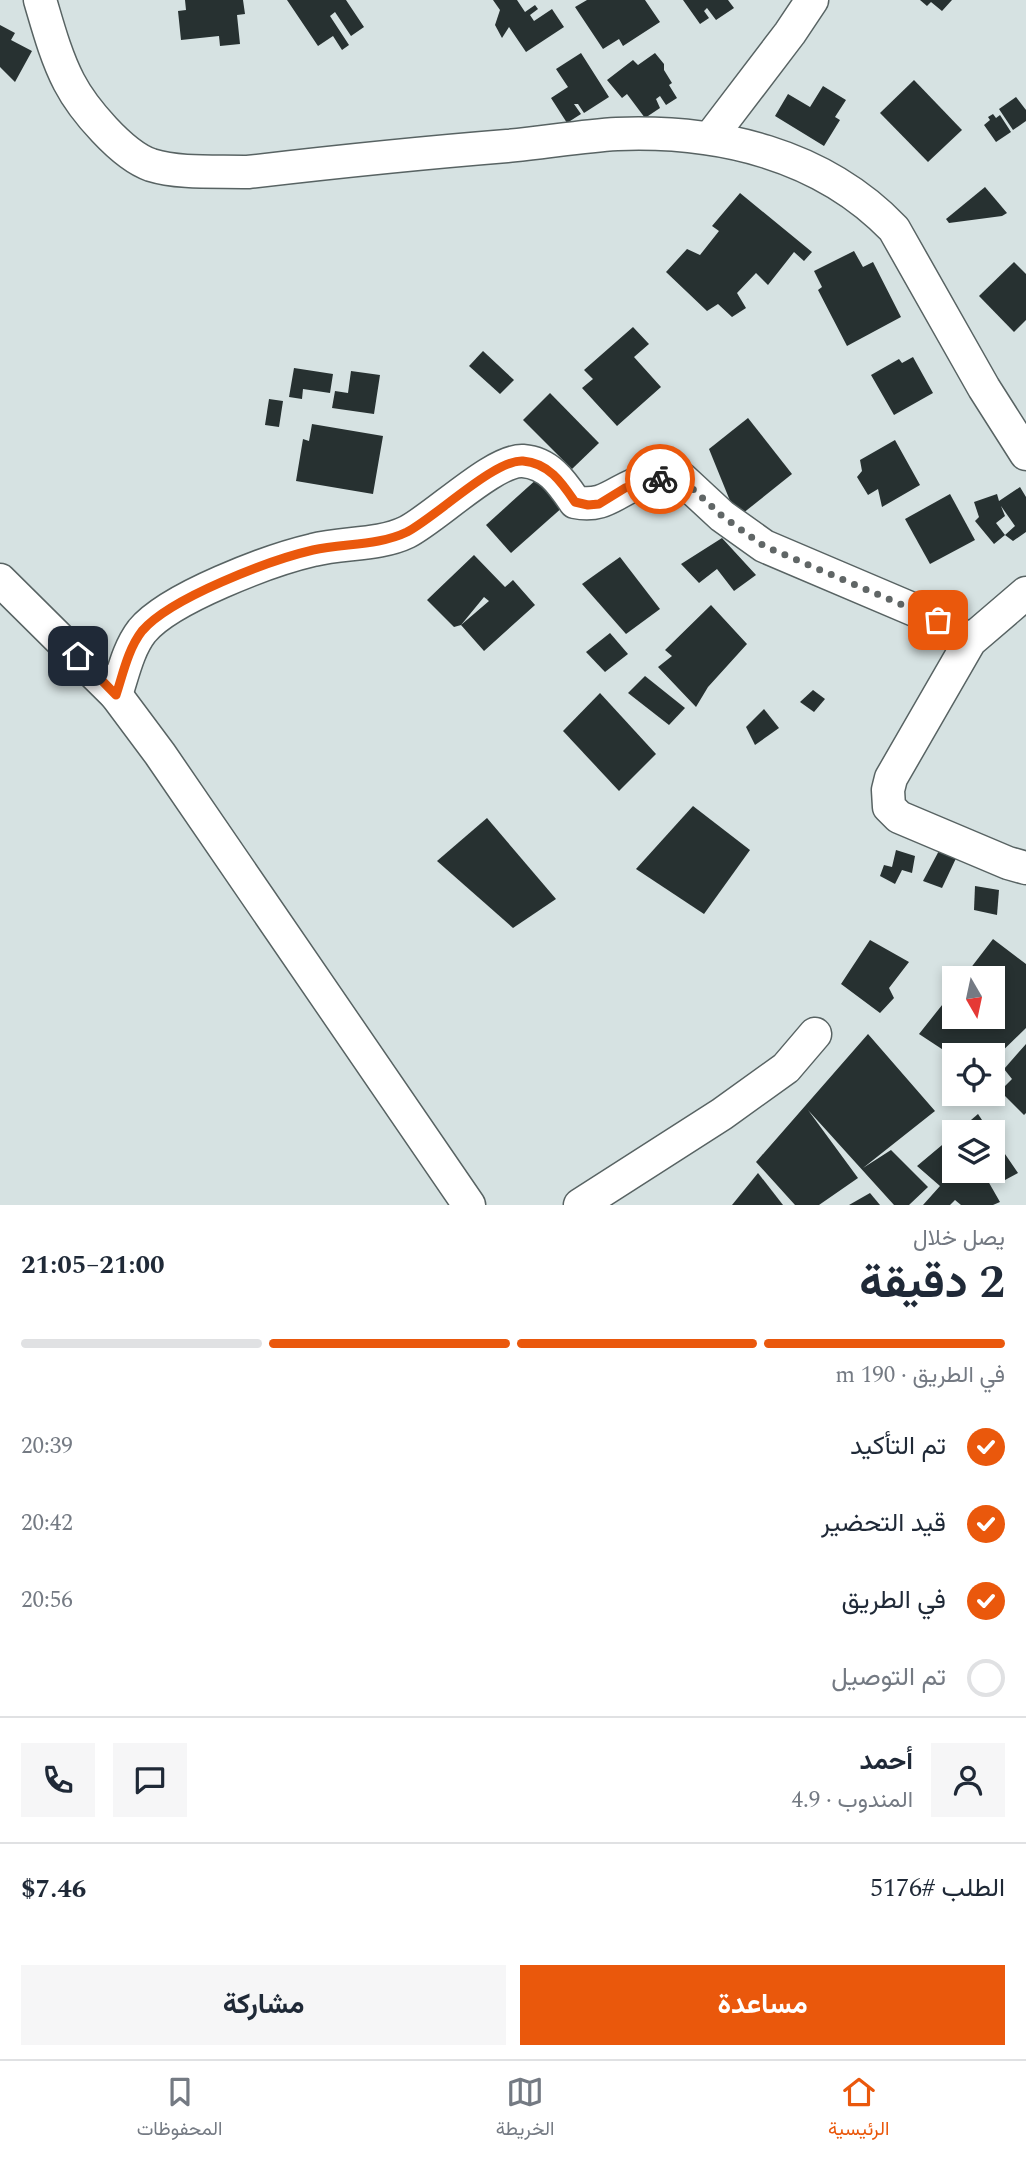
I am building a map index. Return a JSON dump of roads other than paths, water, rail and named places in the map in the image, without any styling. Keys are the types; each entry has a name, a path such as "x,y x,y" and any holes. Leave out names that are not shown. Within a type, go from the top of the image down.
{"street":[{"path":"40,0 49,32 69,82 104,130 136,159 154,166 248,172 618,134 710,138 777,154 813,169 841,183 878,212 894,229 984,388 1026,454"},
{"path":"710,138 812,0"},
{"path":"116,695 130,652 142,631 167,609 241,574 313,550 388,539 406,532 440,511 487,474 521,461 542,466 559,478 575,502 588,505 599,504 625,488 648,480 681,478 722,516 764,546 938,620 970,641"},
{"path":"0,580 116,695 160,754 469,1205"},
{"path":"1026,593 970,641 891,778 888,790 889,807 899,817 1026,868"},
{"path":"580,1205 722,1114 786,1069 815,1034"}]}
